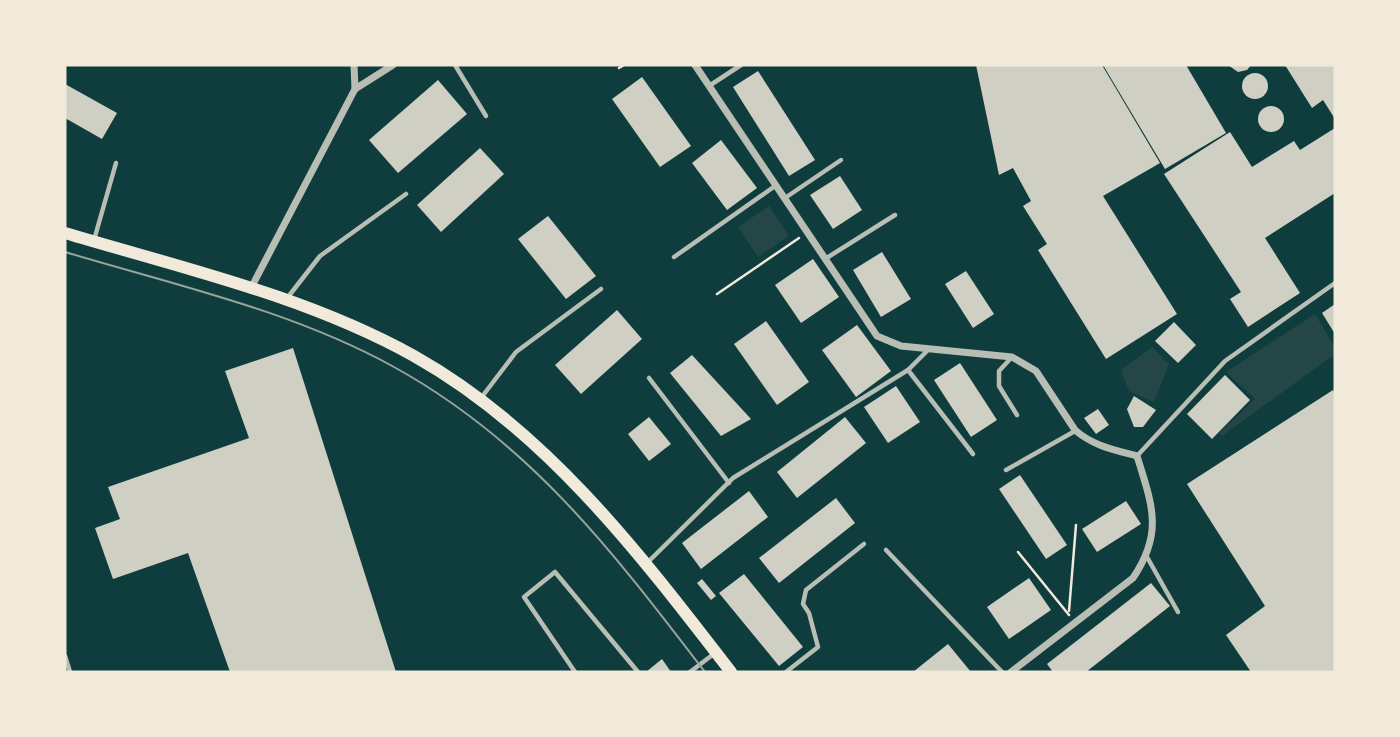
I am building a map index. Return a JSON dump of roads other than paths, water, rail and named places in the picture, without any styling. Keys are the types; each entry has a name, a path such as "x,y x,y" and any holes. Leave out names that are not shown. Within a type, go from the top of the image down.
{"main road":[{"path":"65,233 285,300 351,325 404,351 447,377 543,451 583,492 646,564 731,672"}],"street":[{"path":"251,288 355,89 354,65"},
{"path":"355,89 393,65"},
{"path":"695,65 877,336 901,346 1012,357 1036,371 1075,430 1100,446 1137,456 1151,502 1152,537 1147,557 1133,578 1011,672"}],"lane":[{"path":"456,65 486,116"},
{"path":"709,86 741,65"},
{"path":"785,198 841,160"},
{"path":"93,241 116,163"},
{"path":"674,257 776,185"},
{"path":"285,300 320,256 406,194"},
{"path":"825,259 895,215"},
{"path":"1137,456 1224,361 1335,283"},
{"path":"480,400 516,352 601,289"},
{"path":"646,564 729,483 908,370 928,350"},
{"path":"1012,357 999,371 999,386 1017,415"},
{"path":"908,370 973,454"},
{"path":"649,378 729,483"},
{"path":"1006,470 1075,430"},
{"path":"786,672 818,646 809,613 803,604 806,590 864,544"},
{"path":"886,550 1002,672"},
{"path":"1147,557 1178,612"},
{"path":"575,672 524,597 555,572 638,672"},
{"path":"690,672 715,652"},
{"path":"65,656 70,672"}],"tram line":[{"path":"65,252 233,301 315,330 394,367 443,397 487,429 566,503 637,584 705,672"}]}
